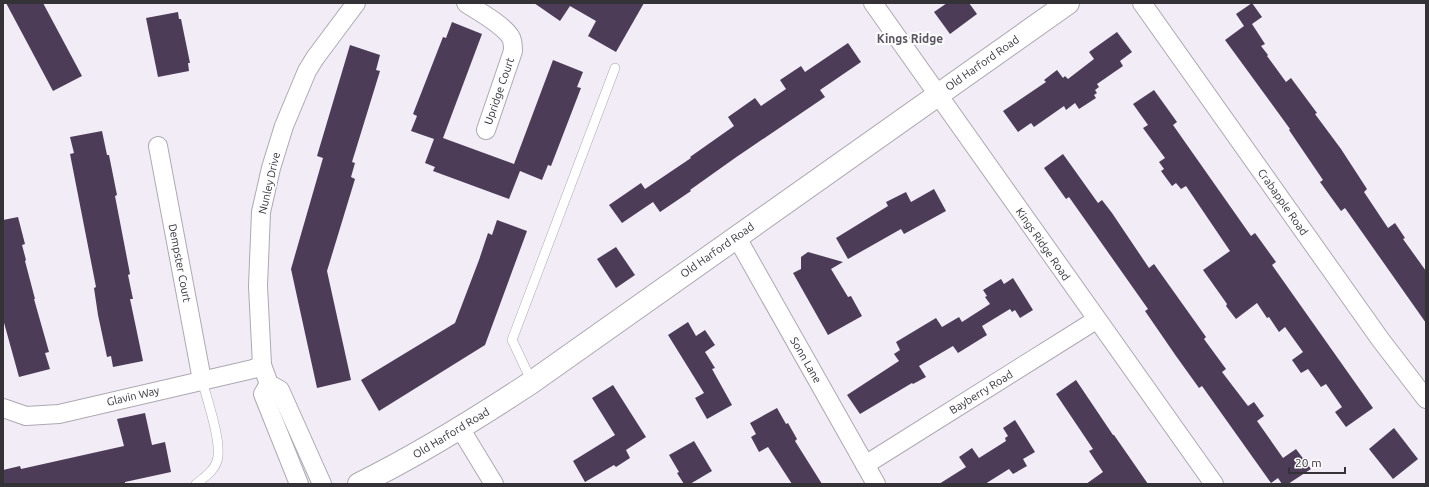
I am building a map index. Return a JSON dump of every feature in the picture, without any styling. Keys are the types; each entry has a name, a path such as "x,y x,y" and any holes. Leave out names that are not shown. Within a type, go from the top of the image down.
{"street":[{"name":"Nunley Drive","path":"322,484 280,390 269,384 262,365 258,286 261,212 271,168 284,126 307,71 356,3"},
{"name":"Upridge Court","path":"466,3 500,25 510,36 513,43 513,51 486,130"},
{"name":"Kings Ridge Road","path":"873,3 1096,320 1214,484"},
{"name":"Old Harford Road","path":"359,484 422,451 532,382 736,236 1068,3"},
{"name":"Crabapple Road","path":"1142,3 1380,339 1426,399"},
{"name":"Dempster Court","path":"158,146 202,380"},
{"name":"Sonn Lane","path":"736,236 876,484"},
{"name":"Bayberry Road","path":"865,465 1096,320"},
{"name":"Glavin Way","path":"3,408 26,416 59,414 253,369 262,365"},
{"name":"Nunley Drive","path":"269,384 263,394 299,484"},
{"path":"460,428 494,484"}],"lane":[{"path":"532,382 512,340 615,68"},
{"path":"196,484 209,474 218,456 216,434 202,380"}],"building":[{"path":"6,3 43,3 82,76 53,91"},
{"path":"534,3 644,3 616,52 588,36 596,21 570,6 560,21"},
{"path":"947,3 969,3 977,14 950,34 934,12"},
{"path":"1252,3 1262,17 1252,24 1265,44 1261,46 1268,55 1267,56 1286,82 1291,78 1317,113 1315,114 1341,149 1367,189 1364,192 1388,228 1395,223 1405,238 1403,239 1426,271 1426,323 1345,208 1341,211 1320,182 1323,180 1289,130 1290,129 1225,40 1244,26 1236,14"},
{"path":"178,12 179,19 181,19 190,63 188,63 189,71 158,77 146,18"},
{"path":"452,22 482,34 443,138 514,164 553,60 583,72 577,87 581,88 551,166 548,165 542,180 520,171 509,199 433,171 435,167 425,163 434,139 411,131 417,116 413,114 443,37 446,38"},
{"path":"1117,32 1132,52 1120,61 1123,66 1097,84 1099,87 1095,90 1097,93 1094,95 1096,98 1079,109 1075,103 1066,110 1064,106 1034,127 1031,123 1018,132 1003,111 1046,82 1044,80 1057,70 1063,78 1065,76 1068,79 1094,59 1089,52"},
{"path":"848,43 861,62 820,90 825,97 735,158 660,212 653,202 622,223 609,205 641,183 645,189 691,158 690,157 734,126 728,117 755,98 761,106 786,89 780,80 801,66 805,72"},
{"path":"350,45 380,55 376,70 380,71 352,162 355,163 351,177 355,179 327,271 351,380 317,388 291,269 323,158 317,156"},
{"path":"1154,90 1177,122 1173,125 1251,236 1255,233 1276,262 1272,265 1373,408 1346,427 1335,412 1342,407 1326,384 1321,387 1308,369 1301,373 1292,360 1303,352 1285,327 1279,332 1257,303 1236,319 1203,270 1230,251 1186,186 1181,189 1176,183 1172,186 1161,171 1164,169 1159,162 1165,158 1143,128 1148,125 1133,104"},
{"path":"102,131 107,155 109,155 117,195 115,196 130,274 128,275 133,299 130,299 143,361 113,367 111,356 107,357 98,315 94,288 96,287 70,154 74,153 70,137"},
{"path":"1063,154 1098,203 1102,200 1112,213 1149,268 1154,264 1206,337 1204,339 1226,369 1222,372 1248,406 1254,402 1264,416 1257,421 1283,458 1296,449 1311,469 1288,484 1282,484 1278,478 1271,483 1202,386 1199,388 1176,356 1145,311 1148,309 1069,197 1066,199 1044,168"},
{"path":"934,189 946,211 904,234 901,229 848,259 836,238 888,206 886,202 906,192 911,202"},
{"path":"18,217 25,244 22,245 25,261 49,352 45,353 50,369 19,377 3,319 3,220"},
{"path":"497,220 527,231 485,345 379,411 361,380 455,323 488,233 492,235"},
{"path":"616,247 635,275 616,288 597,259"},
{"path":"808,252 843,262 831,269 848,297 851,296 862,316 828,335 793,273 801,269 801,257"},
{"path":"1013,278 1033,310 1020,318 1015,310 1012,312 1010,309 982,326 987,335 958,353 953,346 919,366 926,377 913,384 912,383 860,414 847,395 899,361 894,354 900,350 896,342 936,318 942,327 959,317 962,322 990,304 985,297 987,296 983,290 1001,279 1004,284"},
{"path":"688,322 696,336 705,330 715,345 705,352 715,368 712,369 732,405 707,419 695,398 704,393 668,335"},
{"path":"1076,380 1148,484 1086,484 1103,472 1089,451 1093,449 1056,394"},
{"path":"613,385 646,437 626,450 630,458 616,467 614,465 585,482 573,461 615,435 592,398"},
{"path":"777,408 786,424 788,423 797,439 795,441 822,484 792,484 768,447 759,452 751,437 756,434 750,423"},
{"path":"145,413 152,445 165,442 171,472 125,482 125,484 3,484 3,470 20,466 21,469 124,446 117,419"},
{"path":"1015,420 1035,452 1023,459 1027,466 1013,474 1009,469 985,484 939,484 966,467 959,457 972,448 979,458 1006,441 1005,438 1008,436 1003,428"},
{"path":"1394,428 1418,459 1393,479 1369,449"},
{"path":"694,441 712,471 690,484 684,484 669,455"}],"district":[{"name":"Kings Ridge","path":"910,39"}]}
